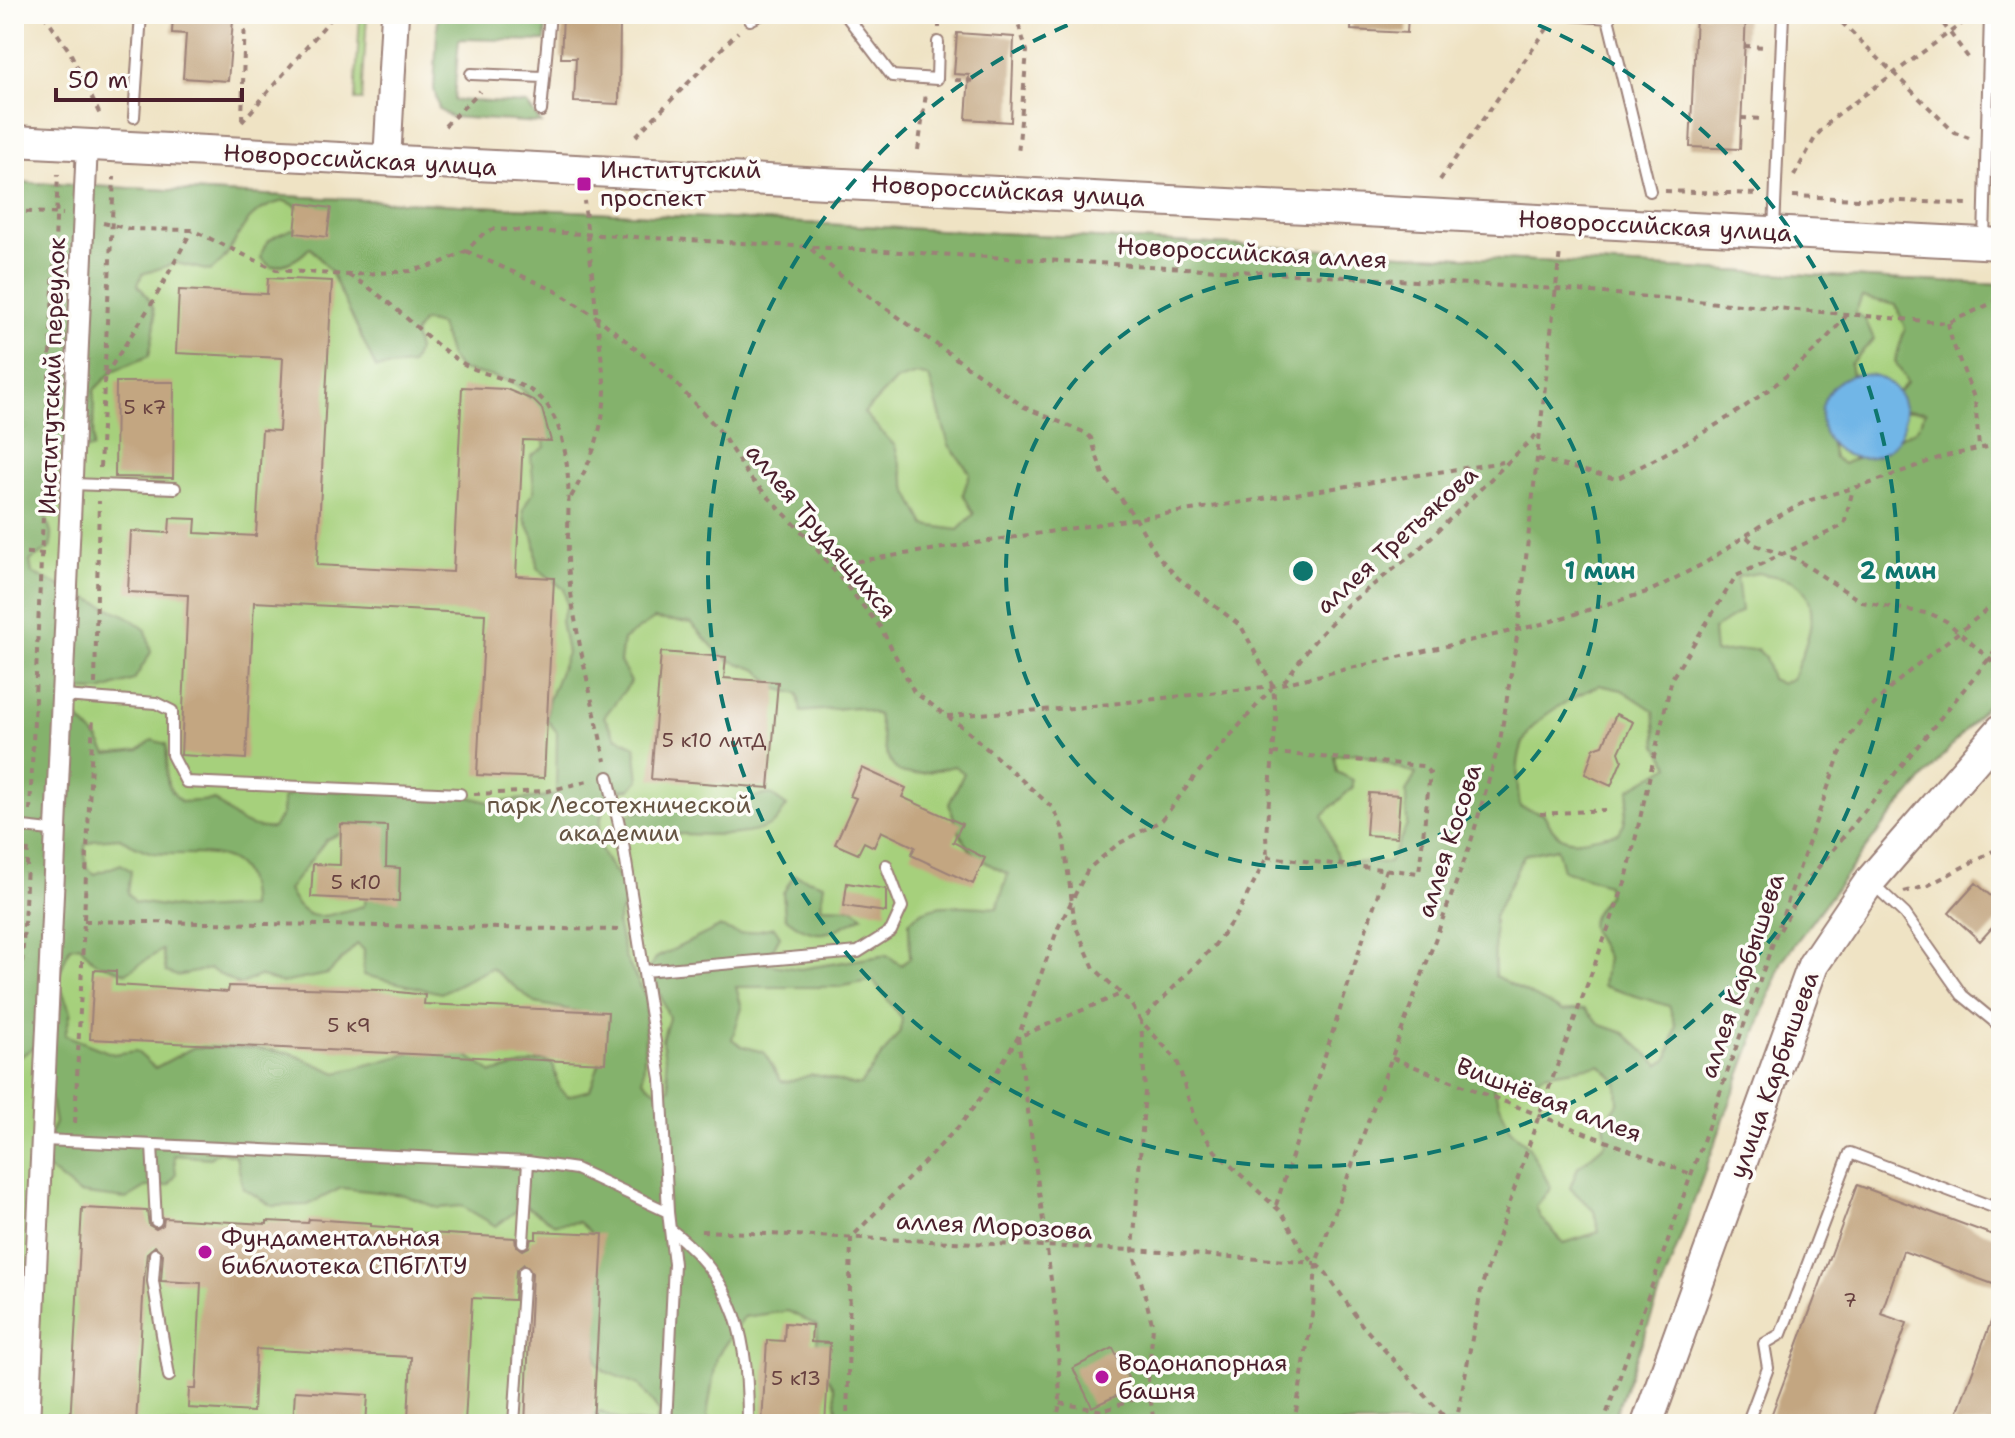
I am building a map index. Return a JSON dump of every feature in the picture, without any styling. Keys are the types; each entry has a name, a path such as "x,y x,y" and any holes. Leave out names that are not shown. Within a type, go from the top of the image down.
{"main road":[{"name":"Новороссийская улица","path":"14,141 1176,199 1993,244"},
{"name":"улица Карбышева","path":"1647,1424 1813,965 1878,889 2001,730"}],"street":[{"path":"387,161 395,14"},
{"name":"Институтский переулок","path":"29,1424 59,831 87,145"}],"lane":[{"path":"134,117 141,14"},
{"path":"541,111 550,14"},
{"path":"750,20 762,14"},
{"path":"1557,14 1608,16 1650,191"},
{"path":"1774,233 1783,14"},
{"path":"1990,14 1985,205 1993,244"},
{"path":"846,15 892,76 933,79 938,42"},
{"path":"471,74 543,77"},
{"path":"73,484 175,488"},
{"path":"64,696 156,703 172,711 172,755 186,782 460,794"},
{"path":"608,777 637,930 664,1102 674,1320 666,1424"},
{"path":"14,826 59,831"},
{"path":"644,971 858,952 891,931 902,907 886,865"},
{"path":"1878,889 1905,914 1962,995 2001,1027"},
{"path":"44,1140 528,1162 576,1169 668,1212"},
{"path":"152,1145 156,1221"},
{"path":"1747,1424 1768,1368 1764,1344 1781,1334 1850,1153 2001,1210"},
{"path":"523,1242 528,1162"},
{"path":"670,1229 703,1258 719,1280 738,1318 748,1371 748,1424"},
{"path":"155,1254 153,1281 169,1376"},
{"path":"514,1424 524,1272"}],"path":[{"path":"44,14 70,52 100,115"},
{"path":"245,14 242,122 335,14"},
{"path":"1015,14 1027,51 1018,155"},
{"path":"1440,180 1557,14"},
{"path":"1833,14 1955,133 1987,143"},
{"path":"1936,14 1988,85"},
{"path":"1776,195 1800,170 1816,136 1833,118 1975,14"},
{"path":"636,136 750,20"},
{"path":"445,126 496,75"},
{"path":"918,150 933,79 976,81"},
{"path":"14,93 20,111"},
{"path":"46,1108 16,1086 59,213 58,174"},
{"path":"74,1142 114,177"},
{"path":"1650,191 1985,205"},
{"path":"570,499 596,450 603,422 605,390 584,201"},
{"path":"14,211 59,213 130,229 192,230 276,270 348,275 410,271 466,251"},
{"name":"Новороссийская аллея","path":"466,251 484,233 494,229 588,233 1557,289 1948,323"},
{"path":"104,376 154,300 192,230"},
{"path":"810,248 841,276 1024,407 1086,433 1103,475 1136,519 1165,566 1241,626 1273,686 1275,753 1266,835 1267,857 1238,913 1214,946 1141,1021 1145,1091 1133,1250 1153,1327 1150,1393 1154,1424"},
{"name":"аллея Трудящихся","path":"466,251 545,285 598,318 670,377 719,430 749,477 831,565 881,628 914,692 947,716 1053,808 1062,827 1075,925 1094,968 1122,994 1141,1021 1177,1060 1195,1121 1204,1137 1275,1206 1304,1253 1316,1263 1378,1344 1453,1424"},
{"name":"аллея Косова","path":"1294,1424 1313,1309 1316,1263 1477,825 1500,741 1518,630 1560,251"},
{"path":"348,275 384,298 467,366 537,394 558,428 570,499 569,578 608,777 548,791 460,794"},
{"path":"1979,447 1975,400 1948,323 2001,299"},
{"path":"1538,459 1616,479 1688,442 1778,385 1802,366 1849,312"},
{"name":"аллея Третьякова","path":"1284,682 1311,645 1347,605 1417,551 1540,431"},
{"path":"947,716 1074,708 1273,686 1518,630 1633,598 1705,563 1790,508 1979,447 2001,444"},
{"path":"831,565 1510,461"},
{"path":"1453,1424 1482,1285 1539,1115 1626,880 1672,678 1736,576 1844,525 1853,489"},
{"path":"1747,536 1755,545 1784,553 1862,602 1931,614 1959,630 2001,669"},
{"name":"аллея Карбышева","path":"1603,1424 1839,756 1851,733 1916,665 2001,597"},
{"path":"1774,940 1808,880 2001,644"},
{"path":"847,1424 851,1238 971,1113 1018,1037 1072,895 1096,861 1162,820 1195,776 1273,686"},
{"path":"1267,857 1419,873 1430,773 1423,766 1275,753"},
{"path":"1540,814 1605,810"},
{"path":"1878,889 1927,886 1993,851"},
{"path":"1275,1206 1386,869"},
{"path":"84,921 637,930"},
{"path":"1018,1037 1122,994"},
{"path":"1018,1037 1057,1324 1060,1403 1056,1424"},
{"name":"Вишнёвая аллея","path":"1392,1058 1693,1175"},
{"name":"аллея Морозова","path":"670,1229 1133,1250 1316,1263"},
{"path":"1060,1403 1103,1411 1150,1393"}],"green space":[{"path":"360,14 367,14 362,100 355,100"},
{"path":"438,14 546,14 545,41 459,39 454,100 527,104 541,123 451,117 439,109 434,89"},
{"name":"парк Лесотехнической академии","path":"14,182 2001,285 2001,689 1884,824 1782,961 1612,1424 14,1424"},
{"name":"парк Лесотехнической академии","path":"14,182 2001,285 2001,689 1884,824 1782,961 1612,1424 822,1424 837,1411 834,1387 816,1358 818,1326 788,1311 744,1317 717,1356 707,1415 712,1424 655,1424 660,1413 639,1385 604,1371 597,1362 597,1311 587,1282 590,1232 579,1222 555,1224 524,1205 496,1226 462,1206 438,1208 404,1195 341,1188 308,1205 272,1206 243,1188 236,1156 219,1151 210,1158 174,1155 176,1175 169,1185 146,1187 126,1199 78,1193 48,1169 44,1145 55,1123 43,1053 32,1048 14,1062","holes":["284,201 295,205 302,214 302,226 270,240 261,258 271,267 277,266 298,258 310,247 331,272 376,368 411,365 418,350 414,334 423,321 440,325 450,357 461,370 511,383 529,398 545,447 531,456 534,491 526,503 524,516 535,542 537,568 564,589 567,605 561,621 567,653 548,702 547,720 557,732 556,795 492,803 462,795 430,800 416,792 299,790 283,798 282,814 273,828 255,827 234,817 215,800 181,802 167,781 166,744 152,740 139,750 107,754 99,740 66,706 67,690 100,691 134,680 151,652 146,630 127,616 32,573 30,561 50,548 52,537 46,515 46,451 93,448 94,390 113,371 149,356 155,318 151,303 138,285 142,274 176,263 210,271 221,262 246,223 267,207","1862,297 1896,305 1905,328 1895,361 1907,382 1892,399 1899,410 1926,412 1916,430 1843,464 1834,457 1826,425 1856,396 1850,364 1874,339 1865,319 1855,313","917,374 929,377 949,445 970,473 963,494 974,514 958,530 925,525 907,490 895,446 864,413 895,381","1758,573 1788,579 1805,592 1810,603 1810,629 1802,655 1793,678 1782,684 1771,679 1765,657 1757,649 1715,653 1713,630 1741,611 1737,577","654,619 691,623 723,658 758,670 775,688 798,694 801,712 857,707 878,715 886,751 897,770 917,774 954,766 964,773 949,804 969,848 975,855 1008,874 997,908 950,906 918,914 909,922 910,958 901,965 887,955 800,969 765,964 780,936 774,927 740,934 719,927 656,958 650,967 669,1018 662,1040 670,1088 660,1093 643,1080 647,999 625,957 617,923 629,891 603,854 599,835 607,791 631,789 639,780 635,746 616,737 604,717 631,682 620,662 623,640","1599,685 1622,690 1654,711 1657,746 1670,766 1630,789 1624,824 1619,833 1583,840 1565,839 1551,827 1544,814 1520,807 1518,781 1523,743 1531,729 1543,718","1357,753 1416,774 1406,792 1407,825 1389,863 1339,862 1323,815 1353,787 1353,780 1337,772 1334,756","347,831 367,895 364,906 329,915 311,915 295,902 288,890 327,839","119,838 154,853 220,856 232,861 242,871 248,885 250,907 194,910 135,902 128,893 131,871 121,864 95,874 86,867 85,845 95,840","1557,848 1563,870 1607,884 1608,895 1595,913 1591,925 1607,957 1603,986 1669,1006 1676,1026 1668,1059 1659,1065 1624,1033 1601,1025 1585,1009 1562,1011 1495,976 1494,917 1524,855","357,944 364,950 363,975 441,993 491,968 535,1003 597,1015 605,1047 590,1090 568,1096 559,1088 553,1064 543,1060 492,1073 462,1052 438,1046 337,1073 290,1053 255,1048 194,1047 155,1068 136,1051 113,1054 65,1035 71,1012 57,979 70,947 80,945 94,962 126,973 162,950 166,972 177,976 210,969 239,985 259,976 282,983 328,974","873,980 902,1019 900,1031 860,1085 814,1075 781,1081 764,1052 742,1046 732,1039 742,1008 736,987 839,987","1600,1065 1617,1081 1618,1103 1604,1121 1606,1143 1578,1167 1570,1188 1594,1211 1599,1232 1564,1243 1540,1217 1536,1206 1551,1188 1529,1147 1510,1130 1493,1087 1502,1080 1524,1086 1544,1074"]},
{"path":"770,794 787,806 773,824 757,831 622,838 619,827 626,816 657,805 703,807"},
{"path":"794,875 824,884 821,907 854,908 863,916 823,933 814,933 796,925 785,917 783,893"},
{"path":"601,1411 622,1421 655,1424 592,1424 591,1415"}],"water":[{"path":"1863,374 1879,377 1893,386 1902,400 1905,416 1902,432 1893,446 1879,455 1863,458 1847,455 1833,446 1824,432 1821,416 1824,400 1833,386 1847,377"}],"building":[{"path":"173,14 230,14 229,20 233,20 228,81 183,78 186,34 172,33"},
{"path":"1352,14 1408,14 1407,33 1351,30"},
{"path":"1696,14 1746,14 1740,149 1690,147"},
{"path":"563,16 620,19 619,104 574,102 576,58 561,58"},
{"path":"957,33 1014,37 1011,122 966,119 969,75 954,74"},
{"path":"298,203 331,208 327,237 295,233"},
{"path":"268,278 332,281 317,565 453,572 462,387 506,389 533,400 542,409 551,441 523,440 516,576 554,578 544,778 477,775 485,614 254,602 246,759 181,755 188,595 128,592 131,531 169,533 170,518 196,519 195,533 256,536 262,430 279,431 283,358 176,353 179,290 267,294"},
{"path":"116,382 174,382 173,478 115,477"},
{"path":"661,652 726,657 724,678 778,682 769,788 651,779"},
{"path":"1616,714 1633,722 1619,752 1622,760 1611,786 1585,774 1594,748 1603,745"},
{"path":"862,768 906,788 902,797 962,824 953,842 985,858 973,884 911,855 915,847 881,831 874,847 864,842 858,854 835,844 856,798 850,796"},
{"path":"1369,793 1400,795 1397,837 1366,835"},
{"path":"341,824 387,826 386,867 400,868 399,901 311,897 313,864 340,865"},
{"path":"847,883 886,889 886,912 844,906"},
{"path":"1976,883 2001,905 2001,918 1980,941 1949,913"},
{"path":"94,970 116,971 116,985 228,992 229,986 380,990 425,995 424,1004 608,1012 605,1063 90,1039"},
{"path":"1857,1185 2001,1238 2001,1287 1903,1251 1881,1314 1907,1323 1870,1424 1768,1424"},
{"path":"82,1208 147,1211 149,1225 156,1229 163,1225 164,1218 267,1224 267,1221 308,1223 309,1219 371,1223 371,1226 411,1229 411,1232 515,1238 516,1246 523,1250 529,1247 531,1239 536,1239 536,1231 603,1234 593,1424 525,1424 532,1273 524,1264 516,1271 514,1300 472,1298 465,1423 408,1419 411,1357 256,1349 253,1412 188,1408 189,1389 196,1389 201,1283 161,1281 163,1254 155,1246 147,1253 144,1280 136,1424 70,1424"},
{"path":"1999,1300 2001,1424 1953,1424"},
{"path":"785,1323 812,1325 811,1342 830,1343 825,1424 762,1424 767,1340 784,1341"},
{"name":"Водонапорная башня","path":"1113,1348 1130,1382 1129,1390 1092,1407 1073,1368"},
{"path":"295,1391 368,1395 366,1424 293,1424"}],"place":[{"name":"Институтский проспект","path":"584,184"},
{"name":"Фундаментальная библиотека СПбГЛТУ","path":"205,1252"},
{"name":"Водонапорная башня","path":"1102,1377"}]}
